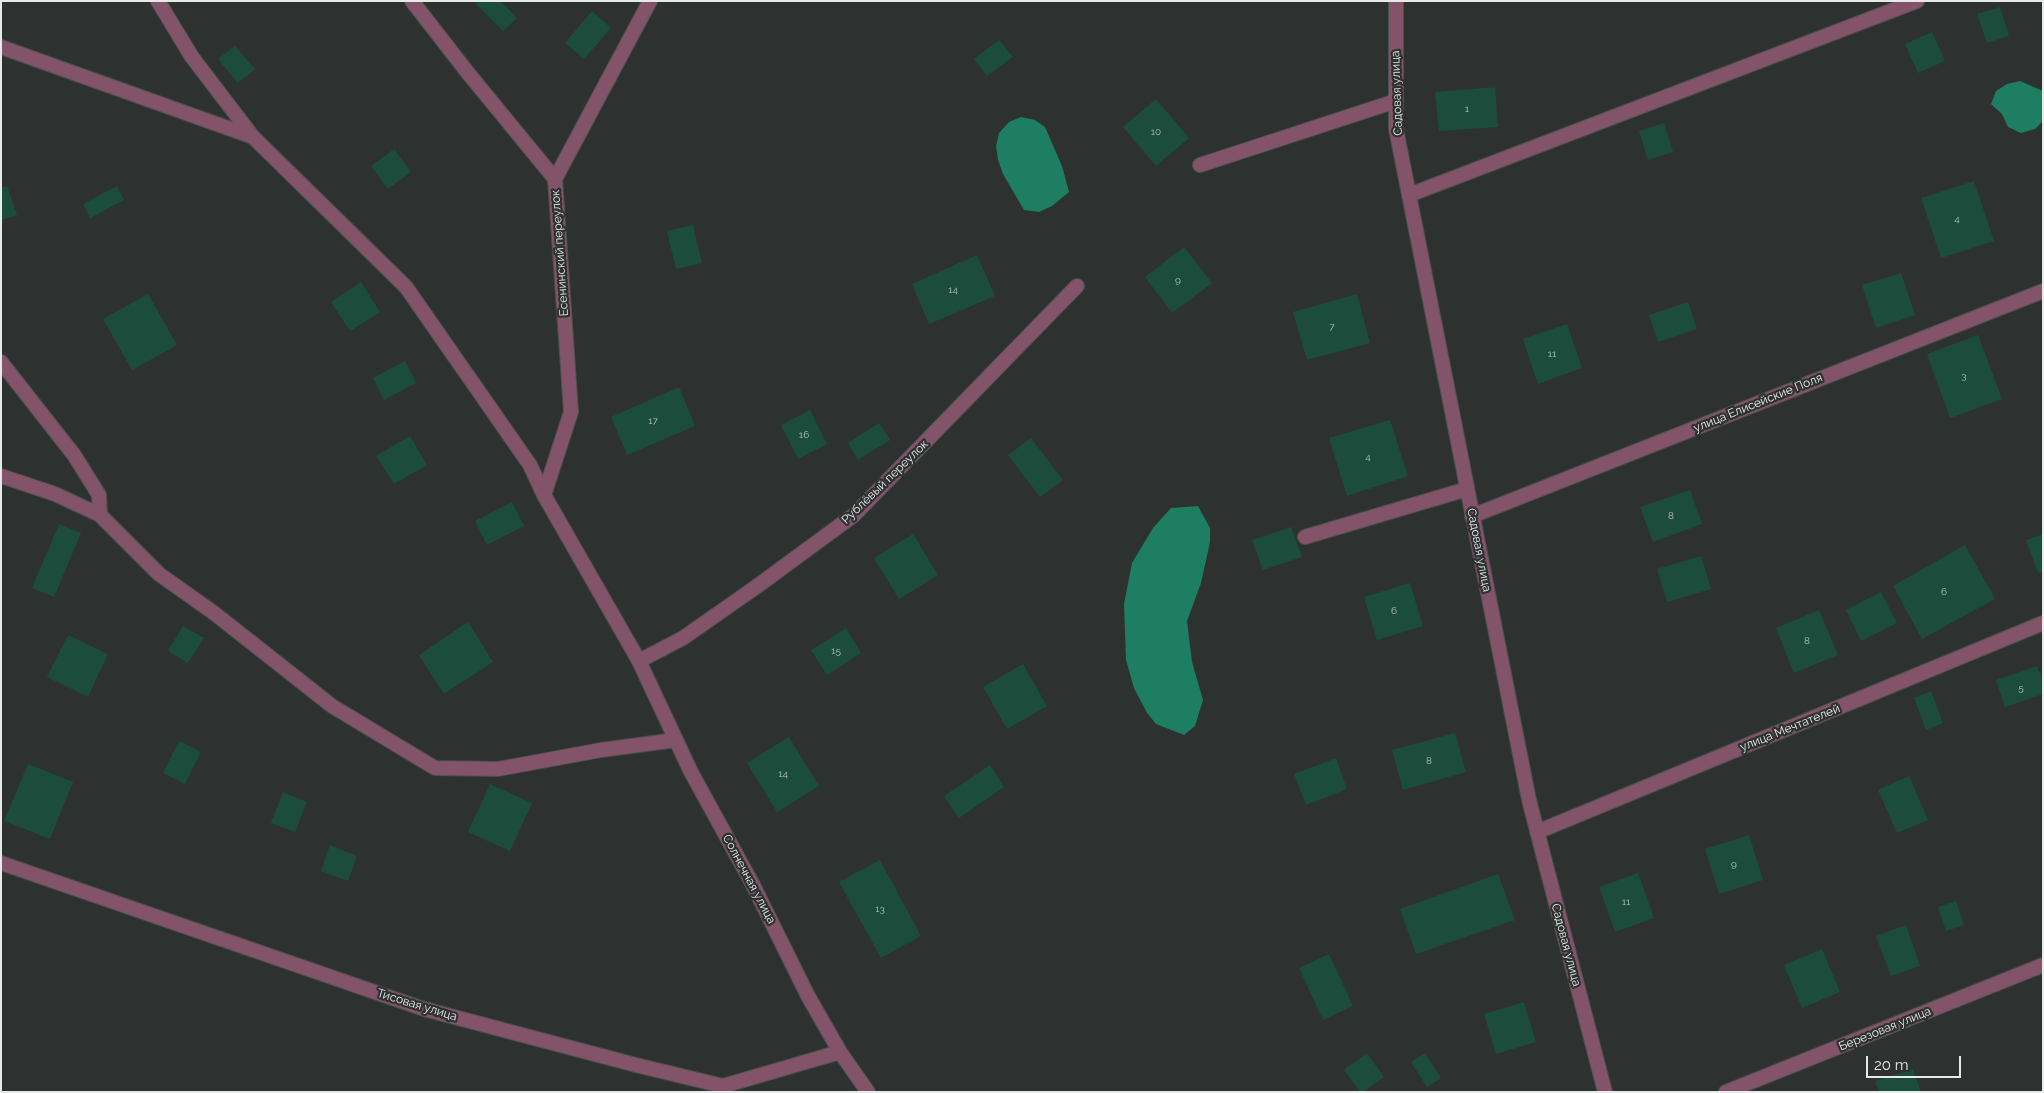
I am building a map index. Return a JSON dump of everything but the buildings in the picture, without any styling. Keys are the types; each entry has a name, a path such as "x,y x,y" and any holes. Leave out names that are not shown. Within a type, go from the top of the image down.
{"street":[{"name":"Солнечная улица","path":"158,1 192,58 253,137 406,287 530,465 544,495 639,661 691,772 753,885 808,996 840,1052 868,1092"},
{"path":"412,1 554,179"},
{"name":"Есенинский переулок","path":"544,495 571,412 554,179 650,1"},
{"name":"Садовая улица","path":"1396,1 1396,129 1527,791 1605,1092"},
{"path":"1409,195 1917,1"},
{"path":"1,47 253,137"},
{"path":"1200,165 1396,101"},
{"name":"Рублёвый переулок","path":"639,661 683,638 854,515 1077,286"},
{"name":"улица Елисейские Поля","path":"1472,516 2043,291"},
{"path":"1,362 74,455 99,495 100,515"},
{"path":"1,476 55,494 100,515 159,574 214,613 332,706 435,768 498,769 601,750 676,740"},
{"path":"1305,537 1467,489"},
{"name":"улица Мечтателей","path":"1537,832 2043,623"},
{"name":"Тисовая улица","path":"1,863 424,1008 636,1065 723,1086 840,1052"},
{"name":"Березовая улица","path":"1726,1092 2043,965"}],"shaded area":[{"path":"2020,81 2043,91 2043,121 2035,129 2021,133 2008,127 2002,114 1991,104 1996,91 2007,84"},
{"path":"1021,117 1035,120 1045,127 1062,166 1069,192 1052,206 1039,212 1024,210 1003,174 998,160 996,146 999,133 1009,122"},
{"path":"1198,506 1210,528 1210,542 1201,583 1187,621 1192,662 1203,700 1195,726 1184,735 1156,724 1147,713 1134,688 1126,660 1124,604 1132,563 1153,528 1171,508"}]}
